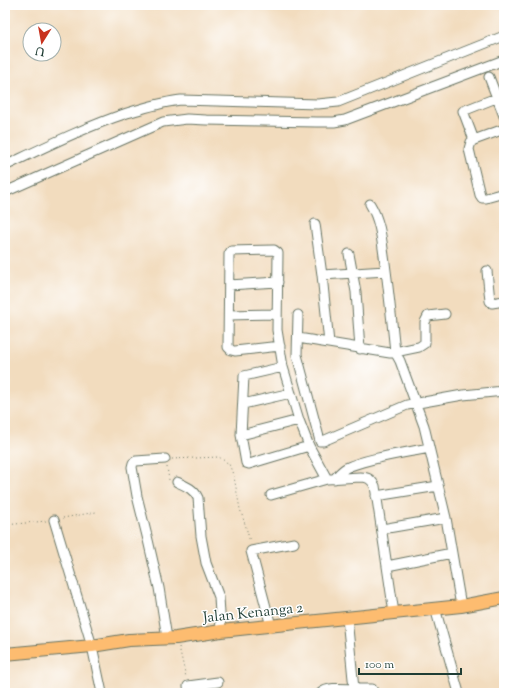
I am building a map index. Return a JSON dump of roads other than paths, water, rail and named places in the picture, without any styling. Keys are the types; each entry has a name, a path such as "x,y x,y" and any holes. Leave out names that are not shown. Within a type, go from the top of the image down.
{"main road":[{"name":"Jalan Kenanga 2","path":"5,654 92,646 129,640 172,638 221,631 461,606 504,598"}],"street":[{"path":"5,166 57,141 103,122 163,102 181,100 318,104 338,102 504,36"},
{"path":"5,192 164,122 187,119 317,122 345,120 504,60"},
{"path":"489,76 504,116"},
{"path":"474,140 463,111 496,98"},
{"path":"504,129 474,140 471,142 469,148 482,198 504,193"},
{"path":"370,204 375,212 380,229 395,352 400,361 424,426 446,518 461,606"},
{"path":"314,224 322,274 329,343"},
{"path":"280,346 235,351 230,350 228,347 229,254 231,251 276,251 278,253 277,330 280,346 283,366 299,420 309,446 331,479"},
{"path":"349,254 356,292 360,349"},
{"path":"322,274 386,271"},
{"path":"487,271 490,301 492,303 504,301"},
{"path":"229,285 278,282"},
{"path":"228,316 278,314"},
{"path":"298,338 360,349 395,352 424,345 426,339 426,318 430,315 445,314"},
{"path":"298,315 297,355 320,441 323,442 407,405 463,395 504,391"},
{"path":"283,366 244,376 240,435 247,464 309,446"},
{"path":"243,404 291,393"},
{"path":"240,435 299,420"},
{"path":"331,479 347,468 369,461 429,448"},
{"path":"165,459 136,462 133,463 132,467 137,496 172,638"},
{"path":"369,461 372,481 375,486 394,613"},
{"path":"270,495 331,479 365,477 372,481"},
{"path":"177,482 190,489 198,498 201,536 206,563 219,598 221,631"},
{"path":"376,496 438,486"},
{"path":"382,529 446,518"},
{"path":"54,520 92,646 102,693"},
{"path":"271,626 251,551 294,542"},
{"path":"387,566 452,553"},
{"path":"435,608 459,693"},
{"path":"347,618 350,690"},
{"path":"189,689 218,682"},
{"path":"321,693 324,690 331,689 372,689 374,693"}]}
